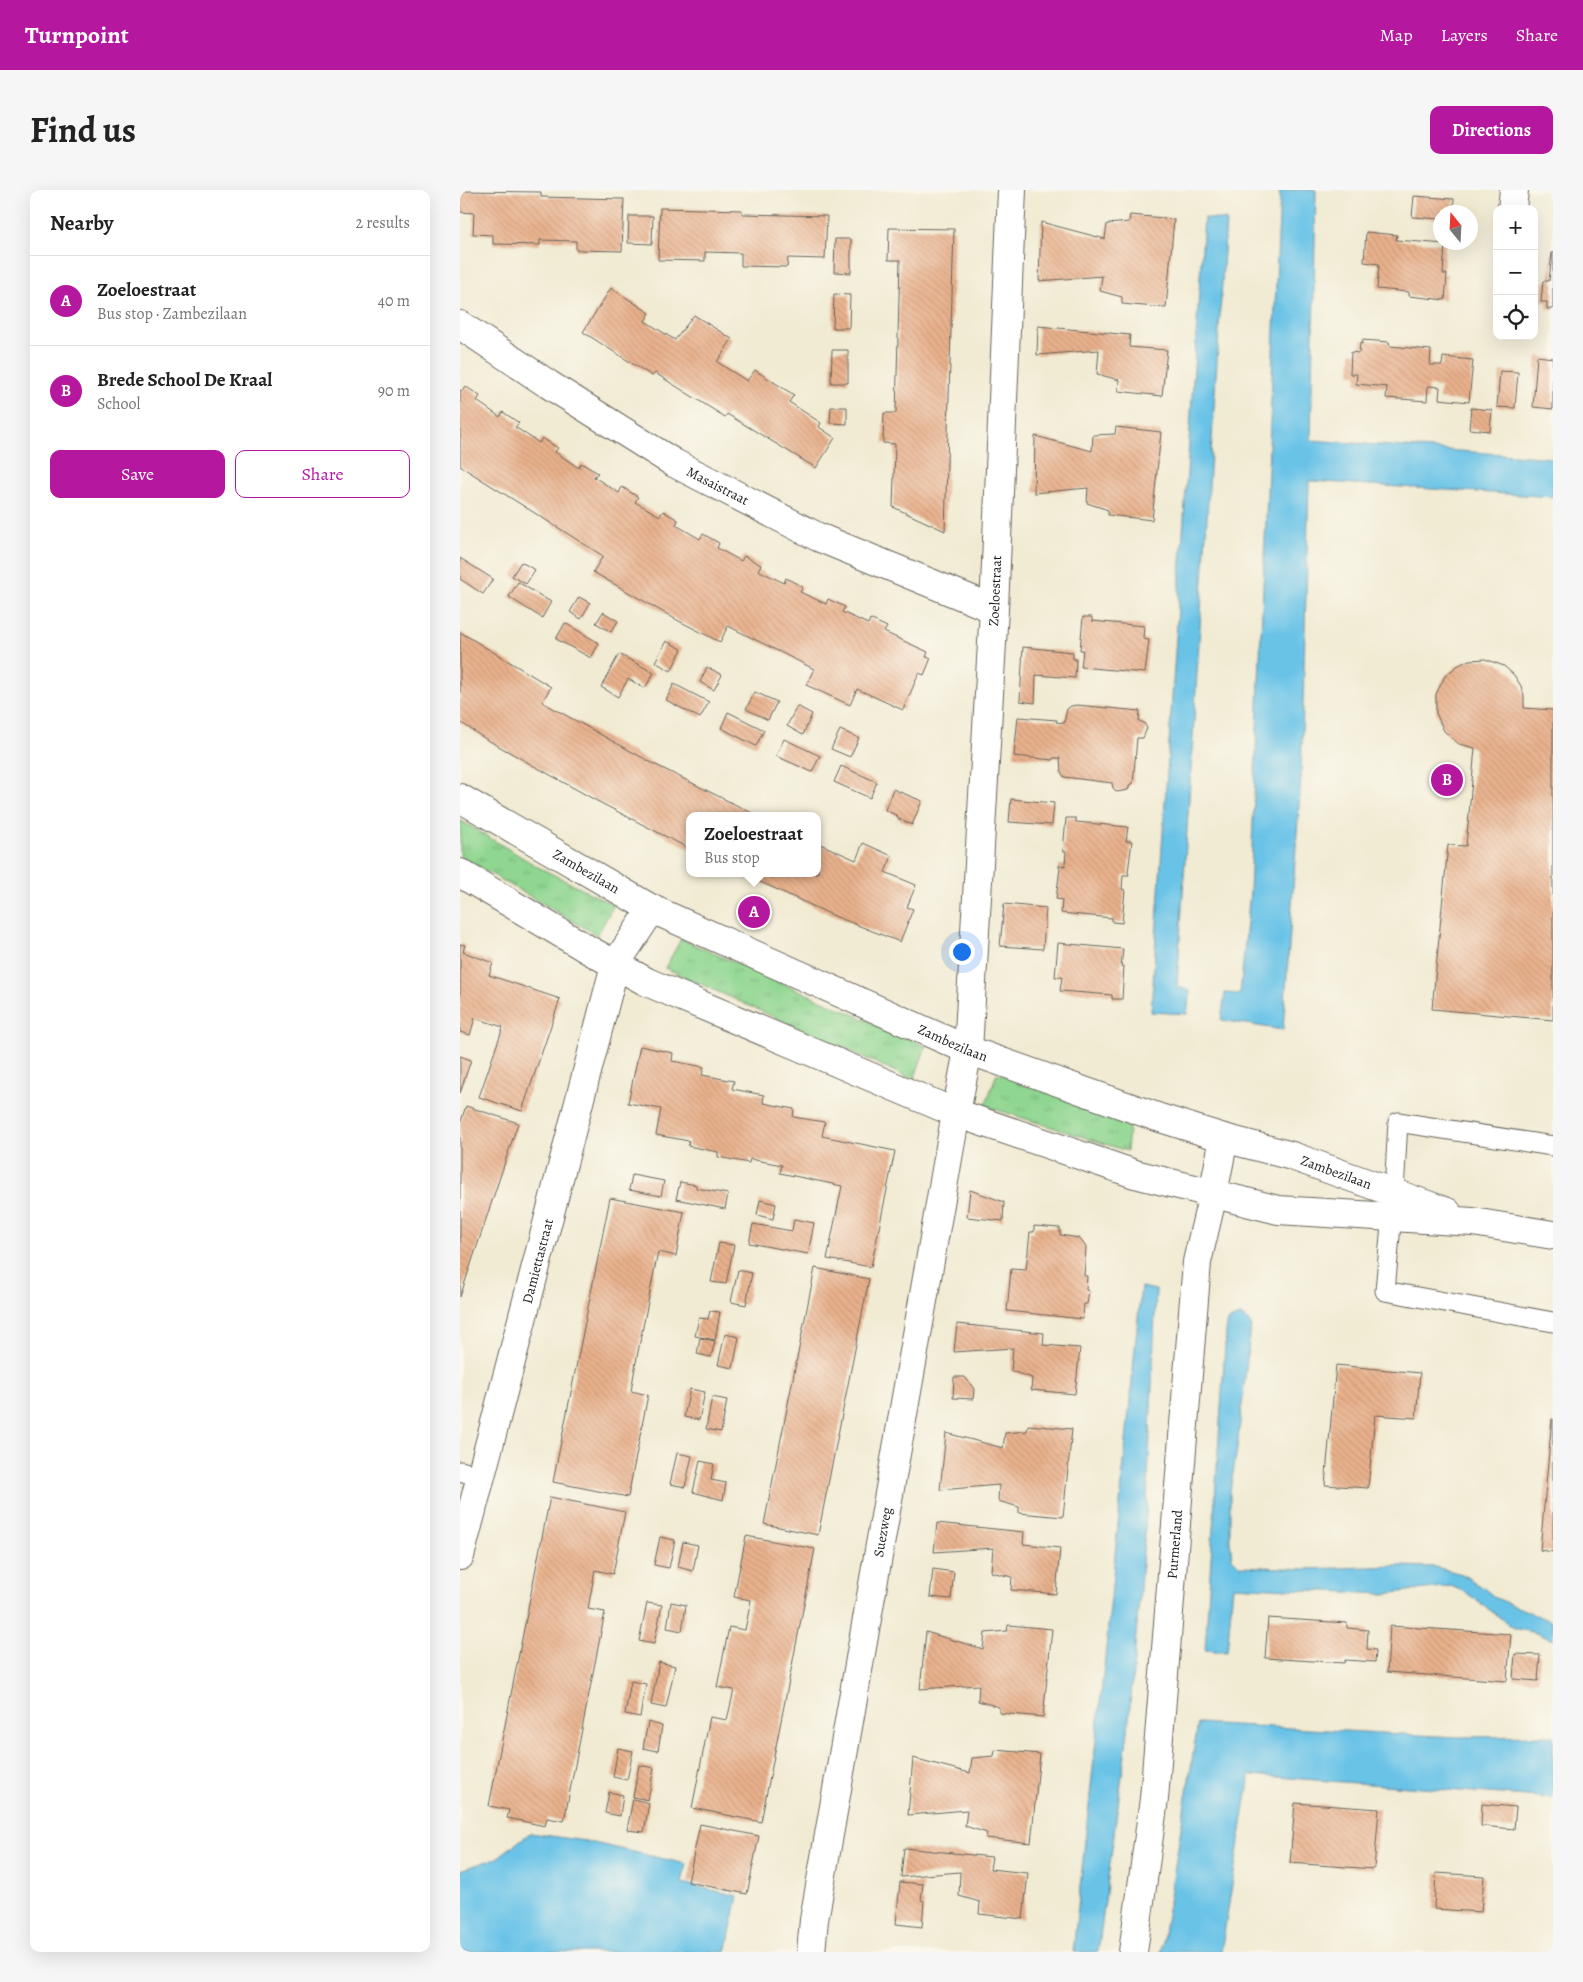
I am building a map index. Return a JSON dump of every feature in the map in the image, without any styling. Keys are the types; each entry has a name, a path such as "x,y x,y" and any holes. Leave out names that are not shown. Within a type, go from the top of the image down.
{"street":[{"name":"Zoeloestraat","path":"956,1113 968,1050 994,609 1012,190"},
{"path":"1512,205 1514,190"},
{"name":"Masaistraat","path":"460,325 548,384 674,463 818,537 994,609"},
{"name":"Zambezilaan","path":"460,798 652,909 968,1050 1157,1117 1224,1138 1282,1153 1392,1204 1473,1222 1553,1235"},
{"name":"Zambezilaan","path":"460,873 647,982 956,1113 1154,1180 1278,1210 1392,1204"},
{"name":"Damiettastraat","path":"460,1556 471,1474 615,965 652,909"},
{"name":"Suezweg","path":"812,1952 812,1933 956,1113"},
{"name":"Purmerland","path":"1133,1952 1154,1799 1197,1262 1214,1194 1224,1138"}],"lane":[{"path":"1553,1146 1398,1122 1384,1291 1553,1322"}],"green space":[{"path":"460,820 538,867 614,905 597,935 460,856"},
{"path":"681,939 926,1046 914,1080 665,968"},
{"path":"997,1073 1130,1117 1127,1151 985,1106"}],"water":[{"path":"1280,190 1316,190 1311,440 1553,458 1553,497 1309,481 1301,777 1283,1030 1221,1020 1225,993 1240,994 1250,892"},
{"path":"1204,218 1226,220 1177,986 1190,991 1187,1014 1151,1012"},
{"path":"1141,1287 1156,1290 1147,1504 1128,1731 1098,1952 1073,1952 1106,1648"},
{"path":"1241,1315 1251,1324 1237,1449 1230,1491 1232,1558 1240,1566 1306,1569 1400,1566 1435,1567 1462,1574 1496,1598 1553,1622 1553,1640 1536,1633 1514,1628 1467,1593 1451,1586 1383,1594 1233,1586 1227,1652 1205,1650 1226,1331 1228,1321"},
{"path":"1198,1723 1456,1737 1553,1736 1553,1798 1250,1775 1221,1952 1161,1952"},
{"path":"530,1833 585,1841 686,1864 682,1883 738,1896 726,1952 460,1952 460,1870 497,1858"}],"building":[{"path":"460,191 541,192 541,197 624,199 622,251 576,250 576,241 540,240 540,245 493,244 493,235 473,234 474,213 460,212"},
{"path":"1414,196 1454,199 1454,205 1433,205 1433,218 1412,217"},
{"path":"660,208 742,210 742,214 827,216 825,259 788,258 787,267 741,266 741,253 705,252 705,261 658,260"},
{"path":"1130,215 1174,219 1166,308 1122,304 1122,297 1100,291 1102,276 1039,281 1041,222 1105,239 1107,224 1129,222"},
{"path":"629,216 653,216 652,244 628,243"},
{"path":"889,228 954,229 945,531 893,507 895,444 883,443 884,413 896,413 900,260 888,260"},
{"path":"1366,232 1397,235 1396,240 1433,243 1433,250 1445,250 1443,274 1447,274 1445,300 1409,296 1409,292 1377,289 1379,264 1364,262"},
{"path":"835,239 851,239 851,273 834,272"},
{"path":"1552,252 1553,309 1547,309 1547,302 1541,302 1543,281 1549,281"},
{"path":"611,288 650,313 645,321 675,340 694,315 732,339 717,362 747,381 755,370 794,395 789,402 821,423 819,427 835,438 816,468 727,414 725,417 655,373 652,376 583,332"},
{"path":"834,294 850,295 849,328 833,328"},
{"path":"1038,326 1130,335 1129,347 1167,350 1162,396 1118,391 1119,380 1097,374 1099,350 1037,355"},
{"path":"1362,340 1389,342 1390,346 1431,350 1430,365 1442,365 1443,357 1473,360 1469,402 1439,399 1440,387 1428,386 1427,401 1386,398 1387,387 1356,384 1357,374 1350,374 1351,352 1359,353"},
{"path":"832,350 848,350 848,383 831,383"},
{"path":"1537,356 1553,358 1553,409 1533,407"},
{"path":"1500,371 1518,372 1515,408 1497,407"},
{"path":"465,386 480,396 477,401 500,417 503,412 519,423 515,427 539,443 542,438 558,448 555,452 579,468 581,463 598,473 594,477 619,493 622,487 638,497 635,502 660,516 663,511 678,520 676,525 700,539 703,534 719,543 717,548 741,561 744,556 761,565 758,570 784,583 786,578 803,587 800,592 826,604 828,599 845,607 842,612 868,624 870,619 887,627 884,632 928,652 926,657 931,658 924,675 919,673 903,710 857,689 850,705 806,685 814,669 728,626 720,642 593,572 603,556 460,466 460,390 462,391"},
{"path":"831,407 847,407 847,424 830,423"},
{"path":"1471,408 1492,410 1490,431 1469,429"},
{"path":"1116,427 1161,432 1152,520 1108,515 1108,510 1087,503 1088,488 1034,493 1035,436 1092,451 1093,435 1115,434"},
{"path":"460,558 493,579 483,594 460,579"},
{"path":"521,562 535,570 526,584 512,576"},
{"path":"518,582 551,602 542,618 509,597"},
{"path":"579,597 590,603 581,619 570,612"},
{"path":"603,612 618,621 611,632 596,623"},
{"path":"1083,617 1092,617 1092,621 1144,626 1143,639 1149,640 1145,673 1081,667 1083,650 1080,650"},
{"path":"565,623 599,643 591,658 556,639"},
{"path":"460,632 551,687 542,702 654,764 750,812 686,812 686,847 597,801 484,738 460,722"},
{"path":"666,641 682,649 671,671 655,662"},
{"path":"1023,647 1073,652 1073,659 1076,659 1075,678 1036,675 1035,703 1020,701"},
{"path":"619,654 654,673 645,688 628,679 618,697 601,687"},
{"path":"1485,659 1504,666 1514,675 1524,695 1524,708 1553,710 1553,1020 1432,1009 1448,845 1466,846 1475,748 1459,744 1444,731 1436,713 1436,694 1445,676 1457,666 1469,660"},
{"path":"707,667 722,675 714,690 700,682"},
{"path":"674,684 709,702 700,718 666,700"},
{"path":"755,692 777,702 768,720 746,709"},
{"path":"1077,705 1140,711 1139,721 1144,723 1147,728 1143,738 1137,738 1133,784 1130,784 1128,790 1117,792 1113,788 1112,783 1064,777 1061,772 1060,758 1053,758 1053,760 1014,756 1018,717 1057,720 1056,722 1064,723 1067,709"},
{"path":"797,706 812,714 803,735 787,726"},
{"path":"728,712 764,730 756,746 721,728"},
{"path":"840,730 859,738 850,757 831,749"},
{"path":"784,739 820,756 812,772 776,756"},
{"path":"841,766 877,782 870,798 834,782"},
{"path":"893,789 922,801 912,825 885,810"},
{"path":"1011,799 1054,803 1052,825 1009,822"},
{"path":"1066,818 1076,818 1076,822 1128,827 1126,841 1132,841 1129,875 1123,875 1122,889 1125,890 1122,923 1112,922 1112,918 1061,913 1062,900 1056,899 1059,865 1065,866 1066,851 1063,851"},
{"path":"863,843 892,856 885,872 916,885 907,907 913,909 900,942 832,915 750,877 821,877 821,844 856,860"},
{"path":"1004,904 1046,908 1043,949 1000,946"},
{"path":"1058,943 1123,949 1121,967 1124,966 1122,999 1112,999 1112,995 1060,991 1062,977 1055,977"},
{"path":"460,944 465,945 463,952 493,963 489,975 560,999 522,1111 479,1097 503,1027 475,1018 470,1035 460,1032"},
{"path":"640,1046 673,1053 672,1061 704,1067 702,1075 734,1081 732,1089 764,1095 763,1103 794,1109 793,1117 825,1122 822,1136 895,1151 871,1267 827,1259 842,1186 780,1173 782,1165 750,1159 749,1163 718,1157 718,1152 688,1146 689,1141 656,1135 661,1109 628,1103"},
{"path":"460,1056 471,1060 460,1093"},
{"path":"466,1106 518,1123 460,1297 460,1124"},
{"path":"632,1175 664,1181 661,1196 629,1190"},
{"path":"680,1182 696,1185 696,1188 728,1194 725,1209 676,1199"},
{"path":"970,1190 1004,1202 1003,1221 967,1217"},
{"path":"610,1198 684,1212 676,1256 658,1252 636,1362 631,1391 648,1395 628,1497 553,1482"},
{"path":"760,1200 776,1204 773,1219 757,1215"},
{"path":"794,1219 814,1223 808,1254 749,1243 753,1224 792,1231"},
{"path":"1034,1226 1060,1228 1060,1235 1079,1238 1086,1247 1084,1276 1087,1276 1086,1290 1089,1291 1087,1304 1084,1304 1083,1319 1007,1311 1011,1269 1026,1270 1030,1232 1034,1232"},
{"path":"719,1243 734,1245 726,1284 711,1282"},
{"path":"815,1268 869,1279 818,1535 764,1524"},
{"path":"738,1270 752,1273 746,1305 731,1302"},
{"path":"710,1311 720,1312 715,1340 695,1336 699,1318 708,1319"},
{"path":"957,1324 1044,1333 1043,1345 1080,1348 1075,1394 1031,1390 1032,1378 1011,1371 1013,1348 954,1352"},
{"path":"725,1334 739,1337 733,1368 718,1365"},
{"path":"700,1338 715,1341 711,1357 697,1354"},
{"path":"1336,1365 1420,1373 1416,1418 1375,1415 1368,1488 1325,1485"},
{"path":"954,1377 965,1377 974,1389 973,1399 953,1398"},
{"path":"690,1389 705,1392 699,1420 684,1417"},
{"path":"712,1397 727,1400 721,1432 706,1429"},
{"path":"1553,1419 1553,1552 1540,1550"},
{"path":"1028,1425 1072,1429 1063,1517 1019,1513 1019,1507 998,1501 999,1485 940,1490 946,1433 1003,1448 1005,1433 1027,1431"},
{"path":"677,1453 692,1456 685,1487 670,1484"},
{"path":"700,1461 714,1464 711,1480 726,1483 723,1500 693,1492"},
{"path":"550,1497 625,1512 613,1574 595,1570 588,1609 605,1612 564,1821 547,1818 545,1826 507,1818 509,1810 489,1806"},
{"path":"937,1523 1024,1532 1023,1544 1060,1548 1056,1594 1011,1590 1012,1577 991,1572 993,1548 934,1552"},
{"path":"746,1536 815,1549 761,1822 692,1808 710,1717 727,1720 734,1690 717,1687 729,1627 745,1630 751,1600 734,1597"},
{"path":"660,1537 675,1540 669,1568 654,1565"},
{"path":"683,1542 698,1545 693,1571 678,1567"},
{"path":"933,1569 954,1572 951,1599 930,1597"},
{"path":"671,1602 686,1605 682,1631 667,1628"},
{"path":"647,1603 662,1605 654,1644 639,1641"},
{"path":"1268,1618 1347,1623 1347,1628 1368,1630 1367,1649 1376,1650 1375,1662 1345,1660 1344,1663 1265,1658"},
{"path":"1008,1625 1052,1629 1043,1717 999,1713 999,1707 978,1701 979,1685 920,1689 926,1632 983,1649 985,1633 1007,1631"},
{"path":"1390,1626 1511,1634 1507,1681 1387,1672"},
{"path":"1515,1654 1540,1655 1538,1681 1513,1679"},
{"path":"659,1662 675,1666 666,1708 651,1705"},
{"path":"631,1681 646,1684 640,1717 625,1714"},
{"path":"648,1722 662,1726 658,1751 643,1748"},
{"path":"618,1748 633,1751 627,1780 613,1777"},
{"path":"995,1750 1040,1754 1031,1843 986,1838 987,1833 965,1826 967,1810 908,1815 913,1758 970,1773 972,1758 994,1756"},
{"path":"639,1765 654,1768 648,1800 633,1797"},
{"path":"609,1792 623,1795 620,1816 605,1813"},
{"path":"633,1799 649,1803 644,1832 627,1830"},
{"path":"1295,1803 1379,1809 1374,1869 1290,1863"},
{"path":"1482,1804 1516,1807 1514,1829 1481,1826"},
{"path":"700,1824 759,1836 747,1894 688,1882"},
{"path":"904,1848 992,1857 990,1869 1028,1873 1023,1919 979,1914 980,1902 959,1896 960,1872 901,1877"},
{"path":"1436,1873 1484,1876 1481,1912 1434,1909"},
{"path":"900,1882 923,1884 921,1900 924,1901 922,1927 896,1924"}],"place":[{"name":"Brede School De Kraal","path":"1447,780"},
{"name":"Zoeloestraat","path":"754,912"}]}
